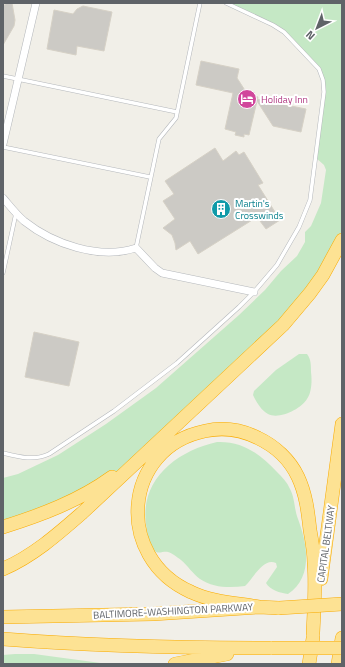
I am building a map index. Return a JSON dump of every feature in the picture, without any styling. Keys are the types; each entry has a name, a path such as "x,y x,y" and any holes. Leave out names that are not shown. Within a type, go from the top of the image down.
{"highway":[{"path":"3,569 56,536 283,325 323,275 342,240"},
{"name":"CAPITAL BELTWAY","path":"309,664 342,424"},
{"path":"259,607 210,598 192,593 165,576 153,563 144,547 138,530 137,512 138,498 146,476 162,454 179,440 191,434 221,429 251,435 273,447 288,460 294,469 304,493 312,543 314,564 313,632"},
{"path":"3,527 32,518 75,499 100,486 146,453"},
{"name":"BALTIMORE-WASHINGTON PARKWAY","path":"3,617 146,614 259,607 279,608 342,604"},
{"path":"338,664 342,638"},
{"path":"3,639 154,647 342,648"},
{"path":"175,664 266,648"}],"street":[{"path":"3,145 36,3"},
{"path":"3,198 16,213 43,234 58,241 91,250 114,252 136,248 155,268 162,273 254,292"}],"lane":[{"path":"136,248 159,139 176,118 200,3"},
{"path":"3,453 26,458 38,458 56,450 114,411 168,370 210,334 254,292 277,265 288,248 305,215 310,200 324,85 321,75 315,64 284,32 273,25 226,3"},
{"path":"3,76 177,112"},
{"path":"3,145 150,177"},
{"path":"3,273 16,213"}],"green space":[{"path":"226,3 342,3 342,240 310,293 145,453 100,486 3,527 3,478 18,474 58,455 106,424 156,388 239,315 265,290 281,271 297,256 305,242 305,232 311,226 321,203 326,170 324,165 315,157 324,85 319,70 284,32"},
{"path":"299,354 307,354 310,360 311,389 309,396 304,403 295,410 284,415 278,416 268,414 263,410 253,395 254,391 276,370"},
{"path":"217,442 226,442 243,446 257,454 281,476 290,489 304,538 306,559 302,578 296,587 288,594 270,588 266,583 277,567 276,563 267,563 245,586 222,587 205,582 195,575 184,562 176,556 168,552 158,553 150,544 146,524 146,508 149,493 155,481 175,460 202,446"},
{"path":"34,654 108,664 3,664 3,655"}],"building":[{"path":"7,3 12,3 15,20 14,26 3,45 3,6"},
{"path":"83,6 112,12 104,51 77,46 76,55 47,49 54,10 73,14 77,9"},
{"name":"Holiday Inn","path":"201,61 239,69 237,78 248,95 258,97 257,99 306,109 301,132 273,126 257,101 249,135 244,134 244,137 235,135 236,132 225,129 233,93 196,85"},
{"name":"Martin's Crosswinds","path":"215,148 223,161 236,151 239,155 244,152 263,183 258,185 280,220 266,229 257,217 198,254 190,241 176,250 172,235 163,228 175,219 163,201 174,194 165,181"},
{"path":"34,332 79,342 69,386 25,377"}],"place":[{"name":"Holiday Inn","path":"247,99"},
{"name":"Martin's Crosswinds","path":"221,209"}]}
